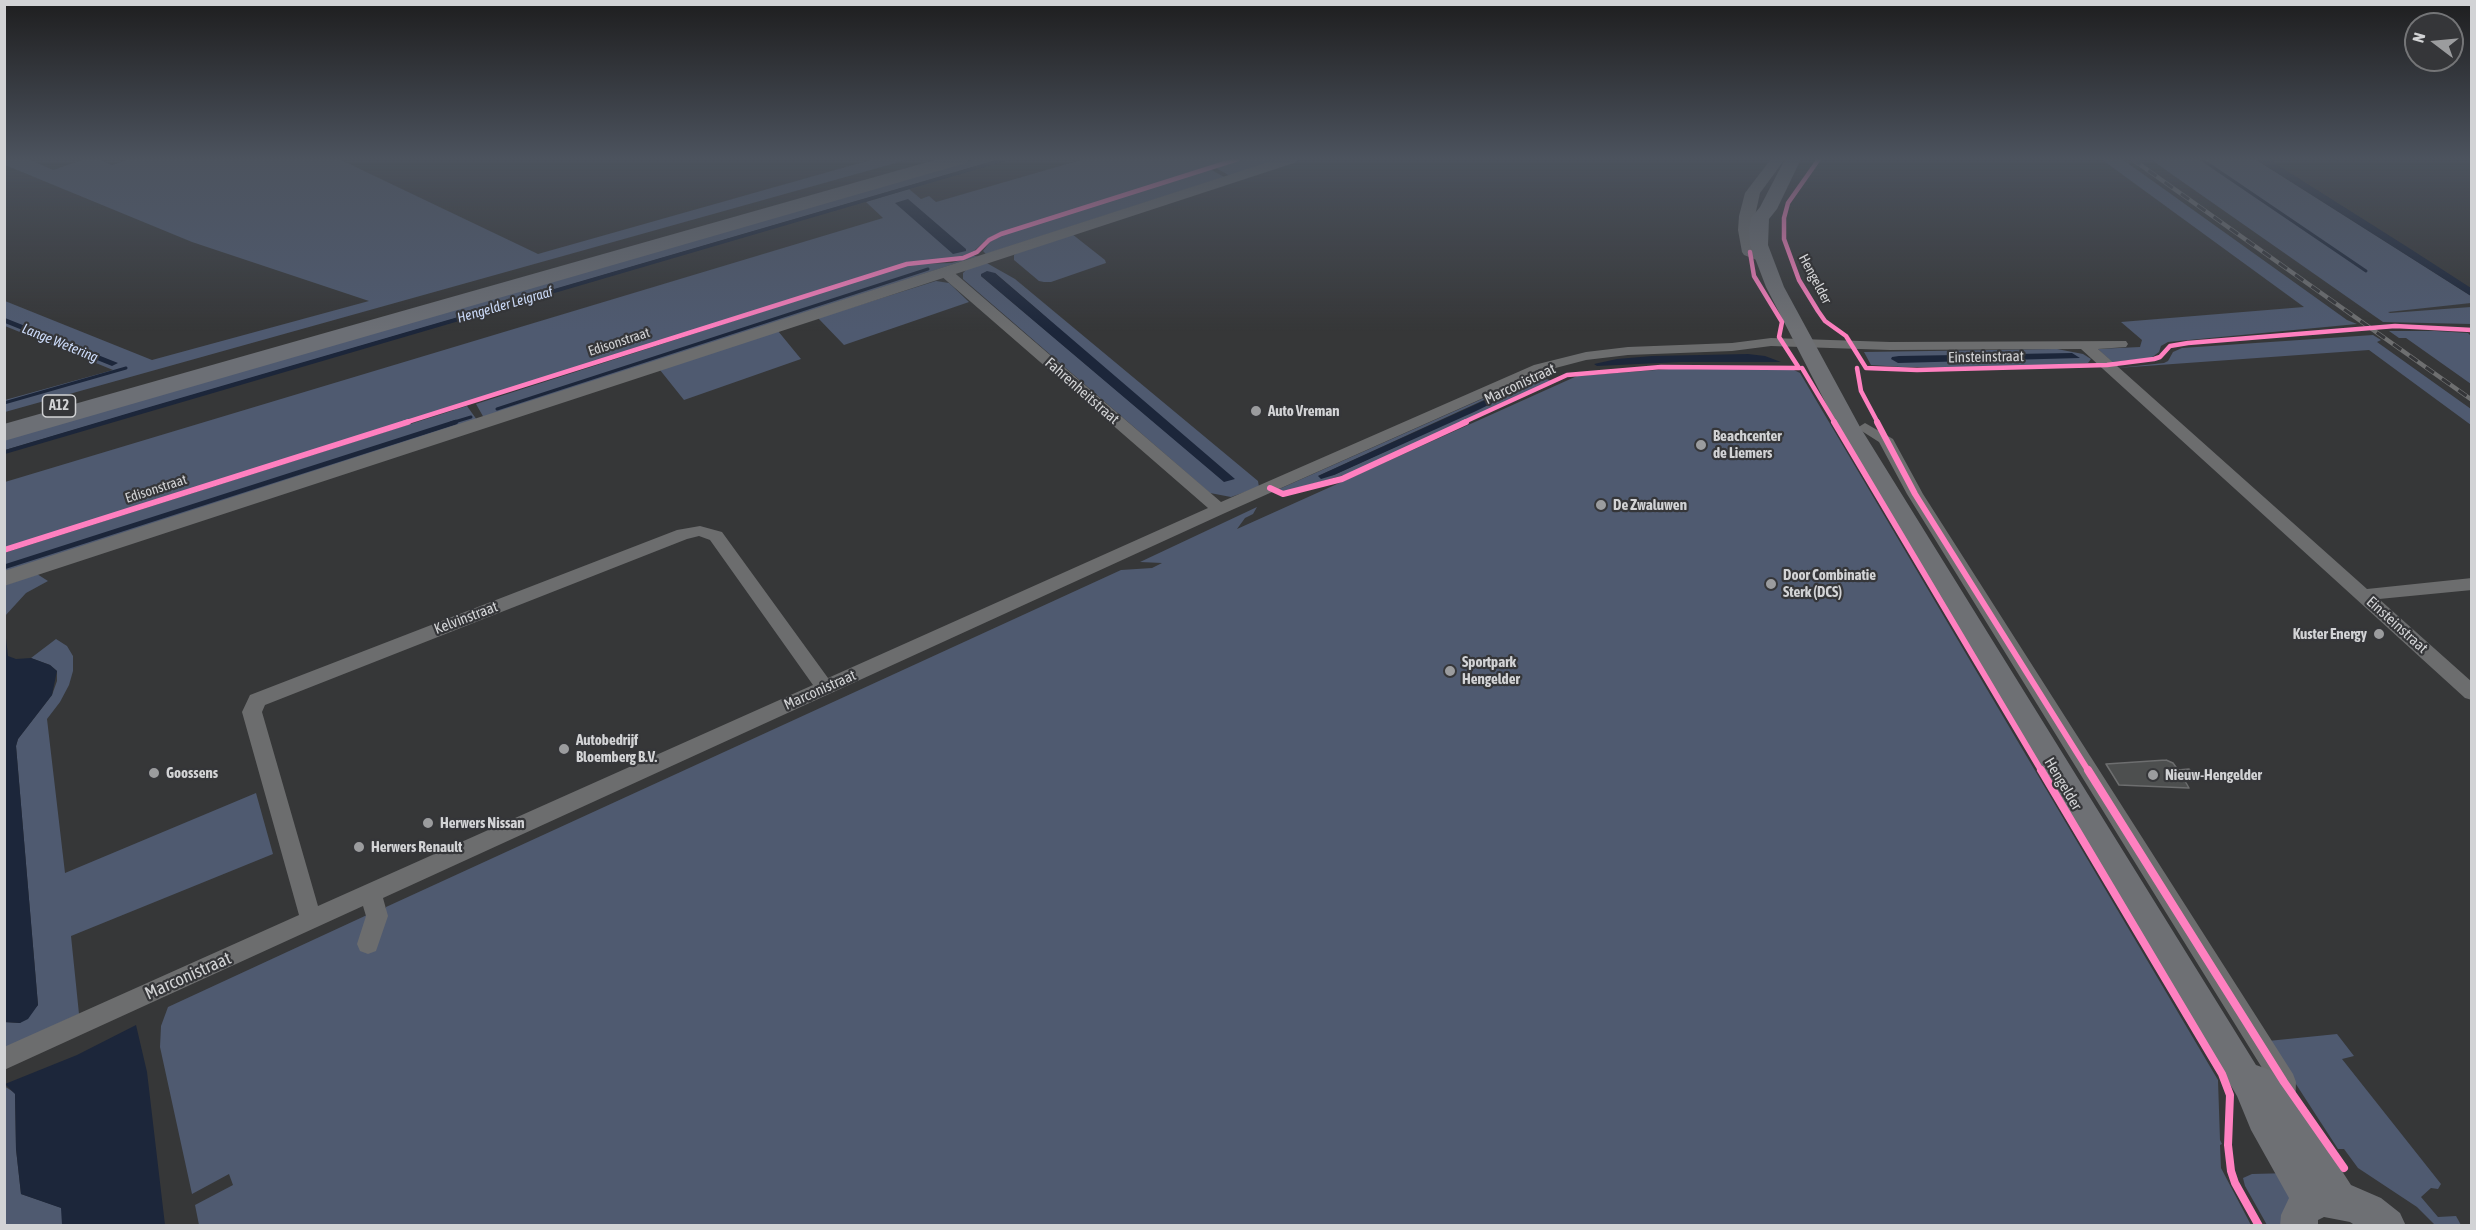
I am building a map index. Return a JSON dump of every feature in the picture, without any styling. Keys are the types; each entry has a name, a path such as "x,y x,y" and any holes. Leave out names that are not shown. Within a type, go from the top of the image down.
{"highway":[{"name":"A12","path":"4,421 723,216"},
{"name":"A12","path":"4,433 759,216"}],"main road":[{"name":"Hengelder","path":"1761,216 1758,230 1762,257 1775,287 1817,346 1865,428 1898,494 2259,1083 2283,1112 2316,1209"},
{"name":"Hengelder","path":"1770,216 1772,242 1779,265 1817,346 1849,427 2249,1085 2264,1118 2316,1209"},
{"path":"2316,1209 2368,1212 2387,1226"}],"street":[{"path":"4,579 1116,216"},
{"name":"Hengelder","path":"1747,216 1747,244 1750,252 1762,257"},
{"name":"Fahrenheitstraat","path":"945,272 1219,509"},
{"name":"Einsteinstraat","path":"1817,346 1855,351 1890,346 2121,344"},
{"name":"Einsteinstraat","path":"2085,345 2472,693"},
{"name":"Marconistraat","path":"4,1059 1219,509 1539,368 1586,356 1628,351 1732,346 1817,346"},
{"name":"Kelvinstraat","path":"311,920 252,712 257,700 683,534 700,531 716,536 825,688"},
{"path":"2363,595 2472,584"},
{"path":"368,944 377,916 371,894"}],"shaded area":[{"path":"130,216 459,216 538,254 671,216 705,216 5,412 5,400 113,370 5,326 5,301 152,360 369,301 192,242"},
{"path":"777,216 804,216 5,450 4,440"},
{"path":"881,216 1051,216 999,233 987,239 974,251 960,257 905,263 5,548 5,482 883,218"},
{"path":"1061,216 1102,216 986,254 983,251 990,242 1003,235"},
{"path":"2180,216 2202,216 2347,320 2357,324 2168,342 2161,346 2159,352 2151,358 2112,362 2098,349 2140,347 2142,340 2121,322 2304,307"},
{"path":"2232,216 2345,216 2471,296 2471,303 2388,312 2471,307 2471,324 2383,322"},
{"path":"1072,234 1106,263 1051,282 1044,282 1039,281 1014,260 1014,255 1017,253"},
{"path":"978,256 484,418 476,404 901,267 916,264 952,263"},
{"path":"985,262 1015,279 1258,481 1259,487 1231,497 1210,493 963,279 963,273 968,268","holes":["995,273 1225,482 981,276"]},
{"path":"936,281 949,283 969,302 844,345 818,318"},
{"path":"778,331 801,359 684,400 660,370"},
{"path":"2389,331 2468,333 2471,336 2471,384 2406,338 2399,338"},
{"path":"2373,335 2381,340 2377,342 2471,409 2471,425 2369,350 2117,368 2164,363 2168,361 2173,352 2182,348"},
{"path":"2057,349 2083,354 2091,359 2088,363 2033,367 1902,367 1871,365 1864,352"},
{"name":"Sportpark Hengelder","path":"1669,369 1792,369 1800,373 2218,1080 2222,1144 2220,1145 2221,1168 2251,1225 199,1225 195,1205 233,1185 229,1174 192,1194 160,1047 161,1026 168,1007 367,915 385,916 386,907 1121,570 1152,568 1162,563 1140,562 1257,507 1237,529 1577,376"},
{"path":"1536,375 1552,381 1348,474 1286,491 1277,490","holes":["1538,381 1334,475 1318,476 1497,394"]},
{"path":"467,406 477,420 5,574 4,553"},
{"path":"37,574 48,581 26,593 5,616 5,585"},
{"path":"56,639 67,646 73,656 73,671 69,685 47,719 65,873 256,793 273,854 71,936 79,1014 5,1048 4,1022 20,1023 38,1005 16,746 18,739 52,695 57,681 57,671 50,665 31,658"},
{"path":"2337,1034 2354,1056 2342,1059 2441,1184 2438,1189 2431,1188 2421,1197 2438,1217 2456,1216 2461,1225 2435,1225 2417,1207 2358,1168 2344,1149 2338,1149 2268,1041"},
{"path":"4,1086 15,1093 16,1149 21,1194 62,1208 62,1225 5,1225"},
{"path":"2290,1173 2294,1187 2284,1222 2280,1225 2267,1225 2245,1186 2243,1178 2252,1174"}],"water":[{"name":"Hengelder Leigraaf","path":"803,216 816,216 5,454 5,450"},
{"path":"910,216 928,216 966,249 966,251 953,254"},
{"path":"2345,216 2359,216 2409,248 2471,288 2471,296"},
{"path":"987,271 995,273 1235,479 1224,482 981,276"},
{"name":"Lange Wetering","path":"4,318 118,363 112,366 5,323"},
{"path":"2072,353 2080,358 1898,363 1891,359 1899,356"},
{"path":"1748,354 1765,356 1781,362 1680,362 1597,366 1594,364 1617,359 1652,356"},
{"path":"1534,378 1538,381 1474,412 1334,475 1321,479 1318,476"},
{"path":"4,620 8,656 16,659 31,658 50,665 57,671 52,695 18,739 16,746 38,1005 28,1019 20,1023 4,1022"},
{"path":"136,1025 147,1072 165,1225 62,1225 61,1208 21,1194 16,1149 15,1094 5,1084 77,1055"}],"building":[{"name":"Nieuw-Hengelder","path":"2166,760 2173,763 2178,770 2189,769 2197,781 2185,781 2189,788 2119,785 2106,764"}],"waterway":[{"path":"2286,216 2366,271"},
{"path":"497,409 928,269"},
{"path":"4,403 126,368"},
{"path":"451,423 471,417"},
{"path":"4,567 456,422"}],"railway":[{"path":"2213,216 2472,400"}],"cycle path":[{"name":"Edisonstraat","path":"4,550 907,264 963,258 977,252 989,240 1001,234 1057,216"},
{"path":"1784,216 1784,239 1799,280 1825,321 1846,336 1866,368 1917,370 2107,365 2154,359 2160,357 2170,346 2188,343 2395,326 2472,330"},
{"path":"1750,252 1754,276 1782,322 1779,337 1799,368"},
{"path":"1270,488 1283,494 1342,479 1567,375 1661,367 1799,368"},
{"path":"1802,368 2222,1074 2230,1095 2228,1145 2231,1171 2235,1183 2259,1226"},
{"path":"1857,368 1861,391 1915,494 2284,1082 2344,1168"}],"place":[{"name":"Auto Vreman","path":"1256,411"},
{"name":"Beachcenter de Liemers","path":"1701,445"},
{"name":"De Zwaluwen","path":"1601,505"},
{"name":"Door Combinatie Sterk (DCS)","path":"1771,584"},
{"name":"Kuster Energy","path":"2379,634"},
{"name":"Sportpark Hengelder","path":"1450,671"},
{"name":"Autobedrijf Bloemberg B.V.","path":"564,749"},
{"name":"Goossens","path":"154,773"},
{"name":"Nieuw-Hengelder","path":"2153,775"},
{"name":"Herwers Nissan","path":"428,823"},
{"name":"Herwers Renault","path":"359,847"}]}
